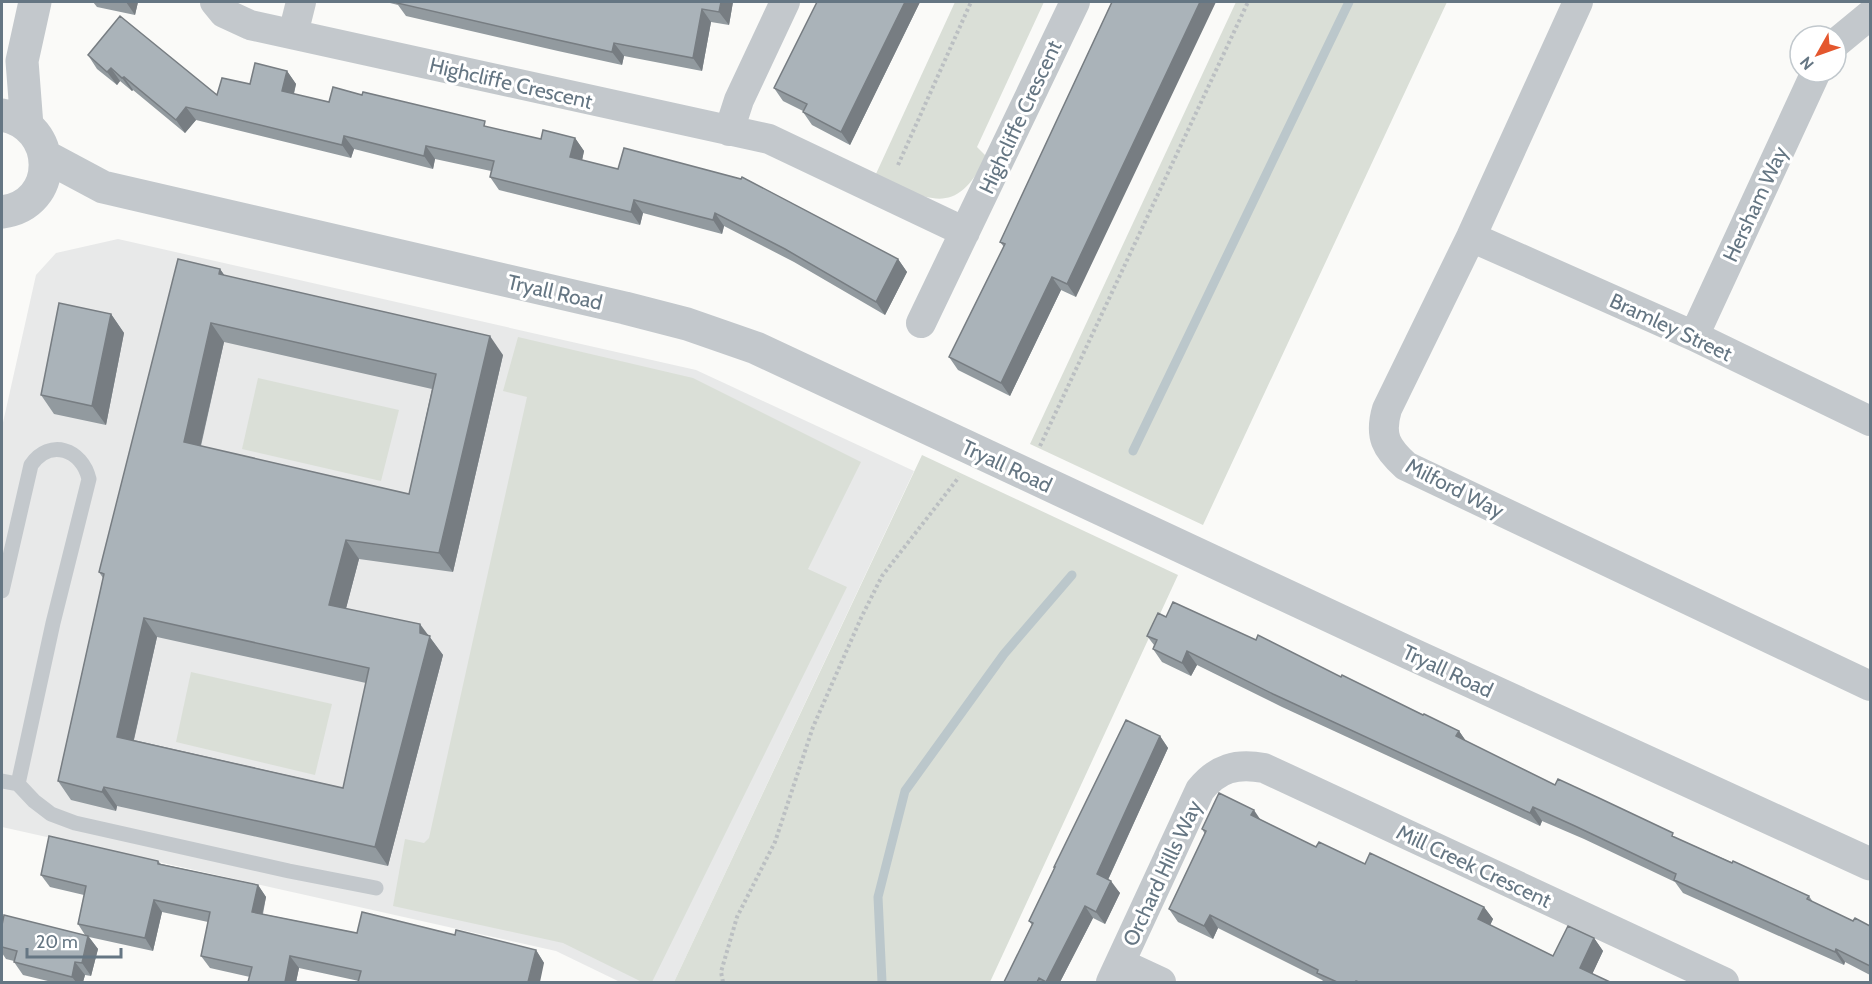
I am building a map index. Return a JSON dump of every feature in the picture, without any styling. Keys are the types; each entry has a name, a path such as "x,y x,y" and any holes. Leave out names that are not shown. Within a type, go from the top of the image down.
{"street":[{"path":"12,211 44,177 45,156 39,139 14,121 22,61 35,2"},
{"name":"Highcliffe Crescent","path":"215,2 224,14 250,25 769,140 965,232"},
{"path":"293,34 301,2"},
{"path":"729,131 739,100 785,2"},
{"name":"Highcliffe Crescent","path":"921,323 1075,2"},
{"name":"Milford Way","path":"1578,2 1471,237 1387,409 1382,426 1386,443 1394,455 1406,466 1870,686"},
{"path":"1848,33 1870,15"},
{"path":"2,88 22,61"},
{"name":"Hersham Way","path":"1694,336 1810,84"},
{"name":"Tryall Road","path":"45,156 102,187 626,308 687,324 756,348 1461,677 1870,864"},
{"name":"Tryall Road","path":"12,211 102,187"},
{"name":"Bramley Street","path":"1471,237 1694,336 1870,421"},
{"name":"Mill Creek Crescent","path":"1221,771 1238,766 1264,768 1724,982"},
{"name":"Orchard Hills Way","path":"1116,973 1200,790 1209,779 1221,771"},
{"path":"1116,973 1161,982"}],"lane":[{"path":"2,591 31,465 50,450 68,452 77,456 83,462 89,479 53,623 18,784"},
{"path":"2,781 18,784 34,801 51,814 75,823 376,888"}],"path":[{"path":"887,195 971,2"},
{"path":"1036,453 1248,2"},
{"path":"723,982 721,972 737,917 775,842 813,727 861,618 882,576 963,471"}],"shaded area":[{"path":"955,2 1044,2 977,147 986,156 975,176 963,190 951,197 938,199 910,191 875,176"},
{"path":"1236,2 1447,2 1203,525 1030,444"},
{"path":"118,239 696,370 914,471 674,982 620,982 556,951 2,827 2,427 36,275 56,253"},
{"path":"518,337 693,378 861,462 808,569 847,587 652,982 642,982 563,943 393,906 405,839 424,843 429,838 527,397 503,391"},
{"path":"258,378 399,410 381,481 242,449"},
{"path":"922,455 1178,575 990,982 674,982"},
{"path":"191,672 332,704 315,775 176,742"}],"building":[{"path":"397,2 721,2 719,12 702,9 693,58 614,43 612,52"},
{"path":"817,2 905,2 841,132 803,112 807,104 774,88"},
{"path":"1112,2 1200,2 1067,284 1052,277 1001,383 949,357 1005,244 1000,242"},
{"path":"120,16 217,95 222,78 250,84 255,63 287,71 282,91 329,102 333,87 485,121 484,126 541,139 543,130 575,138 570,157 618,169 624,148 741,179 742,177 898,259 876,302 785,249 715,213 713,220 634,200 631,212 490,177 494,161 426,146 424,156 344,136 342,145 186,107 176,120 124,77 122,78 111,68 107,72 88,55"},
{"path":"178,259 220,269 219,274 490,336 439,553 346,540 329,605 420,624 420,633 430,636 375,847 104,787 102,792 58,781 104,574 99,572","holes":["211,323 436,374 409,494 184,442","144,618 369,668 343,788 117,737"]},
{"path":"59,303 111,314 92,406 41,395"},
{"path":"1173,602 1256,640 1258,635 1341,677 1342,675 1459,731 1456,736 1555,785 1558,779 1673,833 1672,836 1809,896 1807,899 1853,921 1855,918 1870,926 1870,966 1836,949 1835,952 1674,880 1676,874 1575,826 1533,807 1530,813 1273,694 1187,651 1182,663 1153,649 1157,640 1147,636 1158,613 1166,617"},
{"path":"1126,720 1160,736 1097,874 1111,881 1096,912 1085,906 1046,982 1039,978 1037,982 1004,982 1033,923 1029,921 1054,867"},
{"path":"1219,793 1254,810 1251,815 1316,847 1319,842 1365,864 1370,853 1484,907 1478,919 1553,956 1568,926 1594,938 1580,968 1610,982 1337,982 1210,915 1204,926 1169,909 1206,831 1202,829"},
{"path":"49,836 158,861 158,864 258,885 252,912 357,933 362,912 455,935 456,930 536,950 528,982 358,982 361,971 290,956 285,982 248,982 252,967 201,956 210,912 154,900 145,938 78,924 86,886 41,875"},
{"path":"4,915 88,936 82,963 75,962 72,977 14,962 17,951 2,947"}],"waterway":[{"path":"1133,451 1349,2"},
{"path":"882,982 878,897 905,791 1004,654 1072,575"}]}
